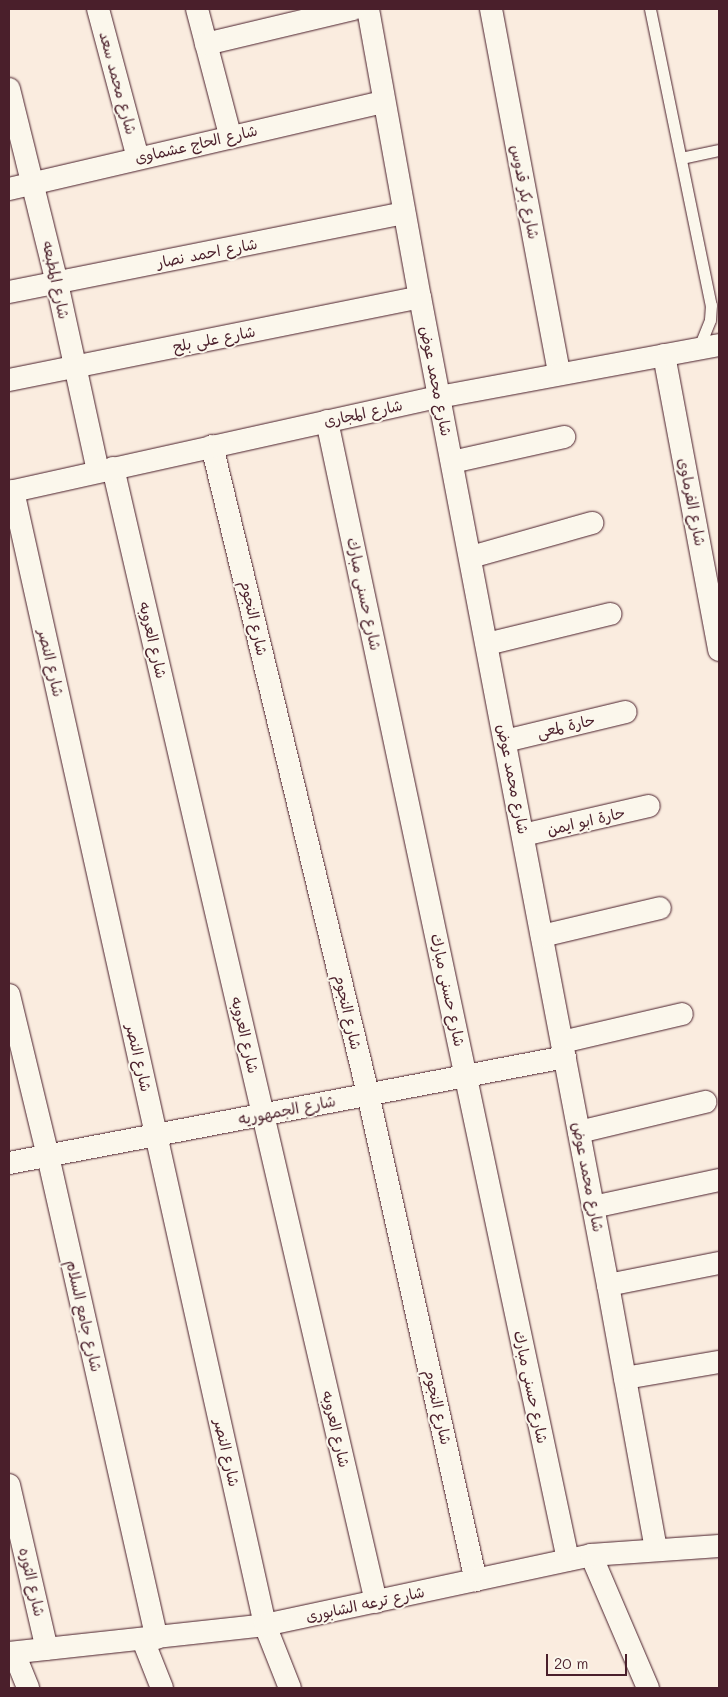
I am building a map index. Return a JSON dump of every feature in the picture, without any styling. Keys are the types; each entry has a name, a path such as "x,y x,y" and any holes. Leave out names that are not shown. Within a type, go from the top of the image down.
{"street":[{"name":"شارع محمد سعد","path":"98,9 138,158"},
{"path":"197,9 230,136"},
{"path":"206,44 353,9"},
{"name":"شارع محمد عوض","path":"368,9 404,213 471,558 656,1549"},
{"name":"شارع بكر قدوس","path":"491,9 559,374"},
{"name":"شارع المطبعه","path":"9,90 34,184 74,367 105,469"},
{"name":"شارع الحاج عشماوى","path":"9,189 230,136 384,102"},
{"name":"شارع احمد نصار","path":"9,292 404,213"},
{"name":"شارع على بلح","path":"9,380 420,297"},
{"name":"شارع المجارى","path":"11,491 439,397 709,347"},
{"name":"شارع الفرماوى","path":"664,355 719,650"},
{"name":"شارع حسنى مبارك","path":"328,421 568,1560"},
{"path":"452,462 564,437"},
{"name":"شارع النجوم","path":"212,446 368,1094 476,1580"},
{"name":"شارع العروبه","path":"105,469 263,1114 376,1602"},
{"name":"شارع النصر","path":"11,491 265,1625 290,1688"},
{"path":"471,558 592,523"},
{"path":"487,644 610,614"},
{"name":"حارة لمعى","path":"505,741 626,712"},
{"name":"حارة ابو ايمن","path":"523,835 649,806"},
{"path":"542,936 660,908"},
{"name":"شارع جامع السلام","path":"9,995 48,1156 162,1688"},
{"name":"شارع الجمهوريه","path":"9,1163 466,1076 682,1014"},
{"path":"579,1132 705,1102"},
{"path":"593,1207 719,1180"},
{"path":"608,1285 719,1263"},
{"path":"625,1378 719,1362"},
{"name":"شارع الثوره","path":"9,1485 47,1649"},
{"name":"شارع ترعه الشابورى","path":"11,1653 265,1625 591,1555 719,1546"},
{"path":"591,1555 648,1688"},
{"path":"11,1653 28,1688"}],"lane":[{"path":"650,9 681,158 714,294 710,320 709,347"},
{"path":"681,158 719,150"}]}
